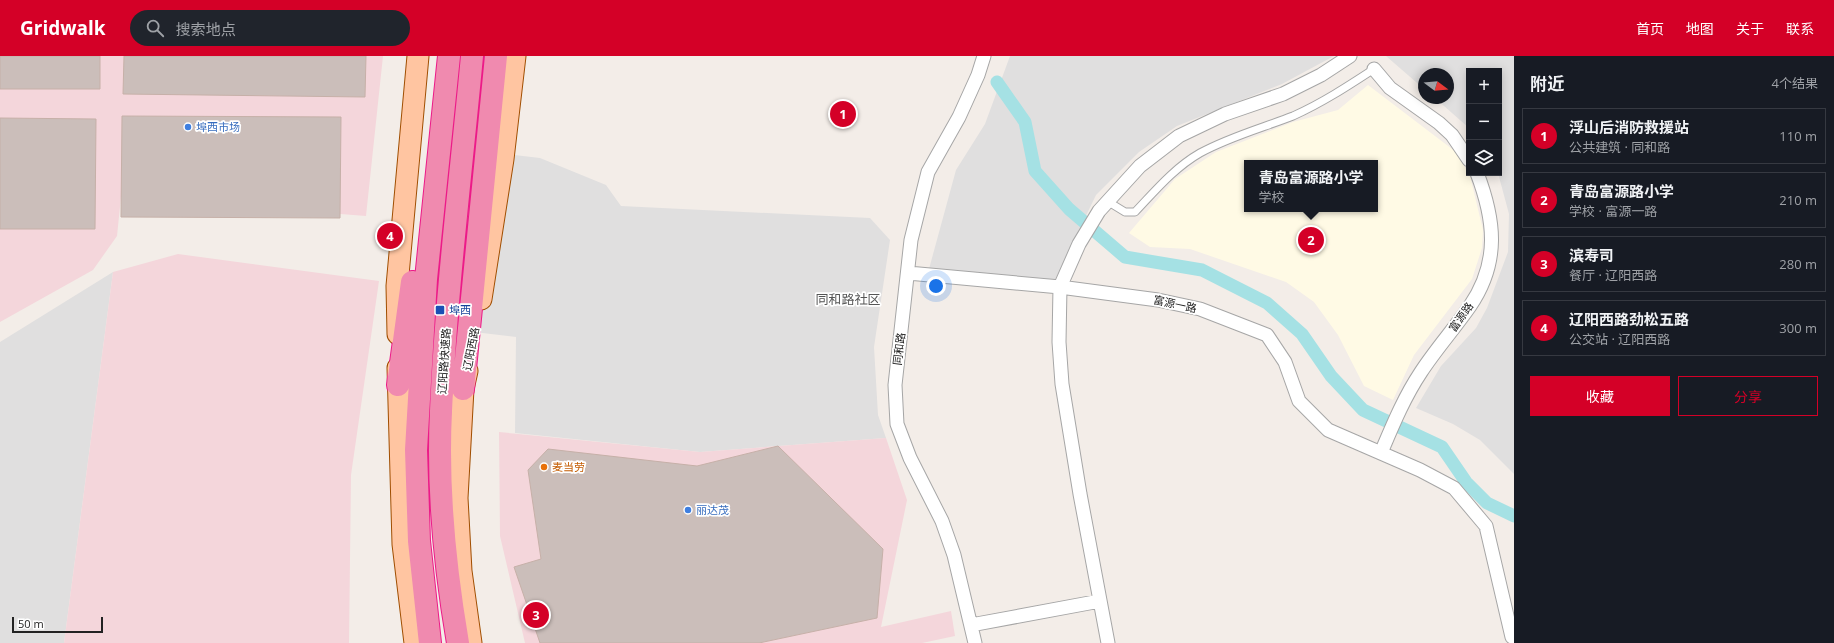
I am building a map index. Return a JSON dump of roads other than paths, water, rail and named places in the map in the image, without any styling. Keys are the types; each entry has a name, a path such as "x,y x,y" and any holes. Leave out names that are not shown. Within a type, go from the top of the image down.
{"highway":[{"path":"398,385 423,199 434,56"},
{"path":"430,643 420,541 416,450 418,377 426,278 449,56"},
{"name":"辽阳路快速路","path":"458,643 449,592 441,498 440,412 448,302 472,56"},
{"path":"464,389 483,180 491,123 496,56"}],"main road":[{"path":"415,643 403,544 398,385 397,286 418,56"},
{"name":"辽阳西路","path":"471,643 461,571 457,498 464,389 484,283 495,213 515,56"}],"street":[{"name":"同和路","path":"974,643 954,554 942,521 910,458 897,424 895,385 911,240 928,172 962,110 978,75 984,56"},
{"path":"1108,643 1062,384 1059,342 1060,287 1079,244 1099,211 1140,166 1179,136 1225,114 1283,94 1321,74 1350,56"},
{"path":"1374,69 1390,88 1439,123 1452,135 1466,156"},
{"name":"富源路","path":"1381,450 1400,408 1421,372 1471,304 1488,266 1492,247 1492,225 1486,198 1478,176"},
{"name":"富源一路","path":"908,273 1060,287 1158,300 1200,309 1268,334 1285,362 1299,401 1328,430 1381,450 1454,488 1486,526 1512,637"},
{"path":"971,625 1100,601"}],"lane":[{"path":"1107,201 1125,212 1135,212 1167,178 1199,154 1228,139 1293,115 1312,106 1374,69"}],"waterway":[{"path":"997,82 1025,122 1035,171 1069,209 1125,257 1202,270 1267,303 1302,334 1331,376 1363,410 1442,447 1466,482 1487,503 1514,516"}],"place":[{"name":"浮山后消防救援站","path":"843,114"},
{"name":"埠西市场","path":"188,127"},
{"name":"辽阳西路劲松五路","path":"390,236"},
{"name":"青岛富源路小学","path":"1311,240"},
{"name":"埠西","path":"440,310"},
{"name":"麦当劳","path":"544,467"},
{"name":"丽达茂","path":"688,510"},
{"name":"滨寿司","path":"536,615"}],"district":[{"name":"同和路社区","path":"848,299"}]}
